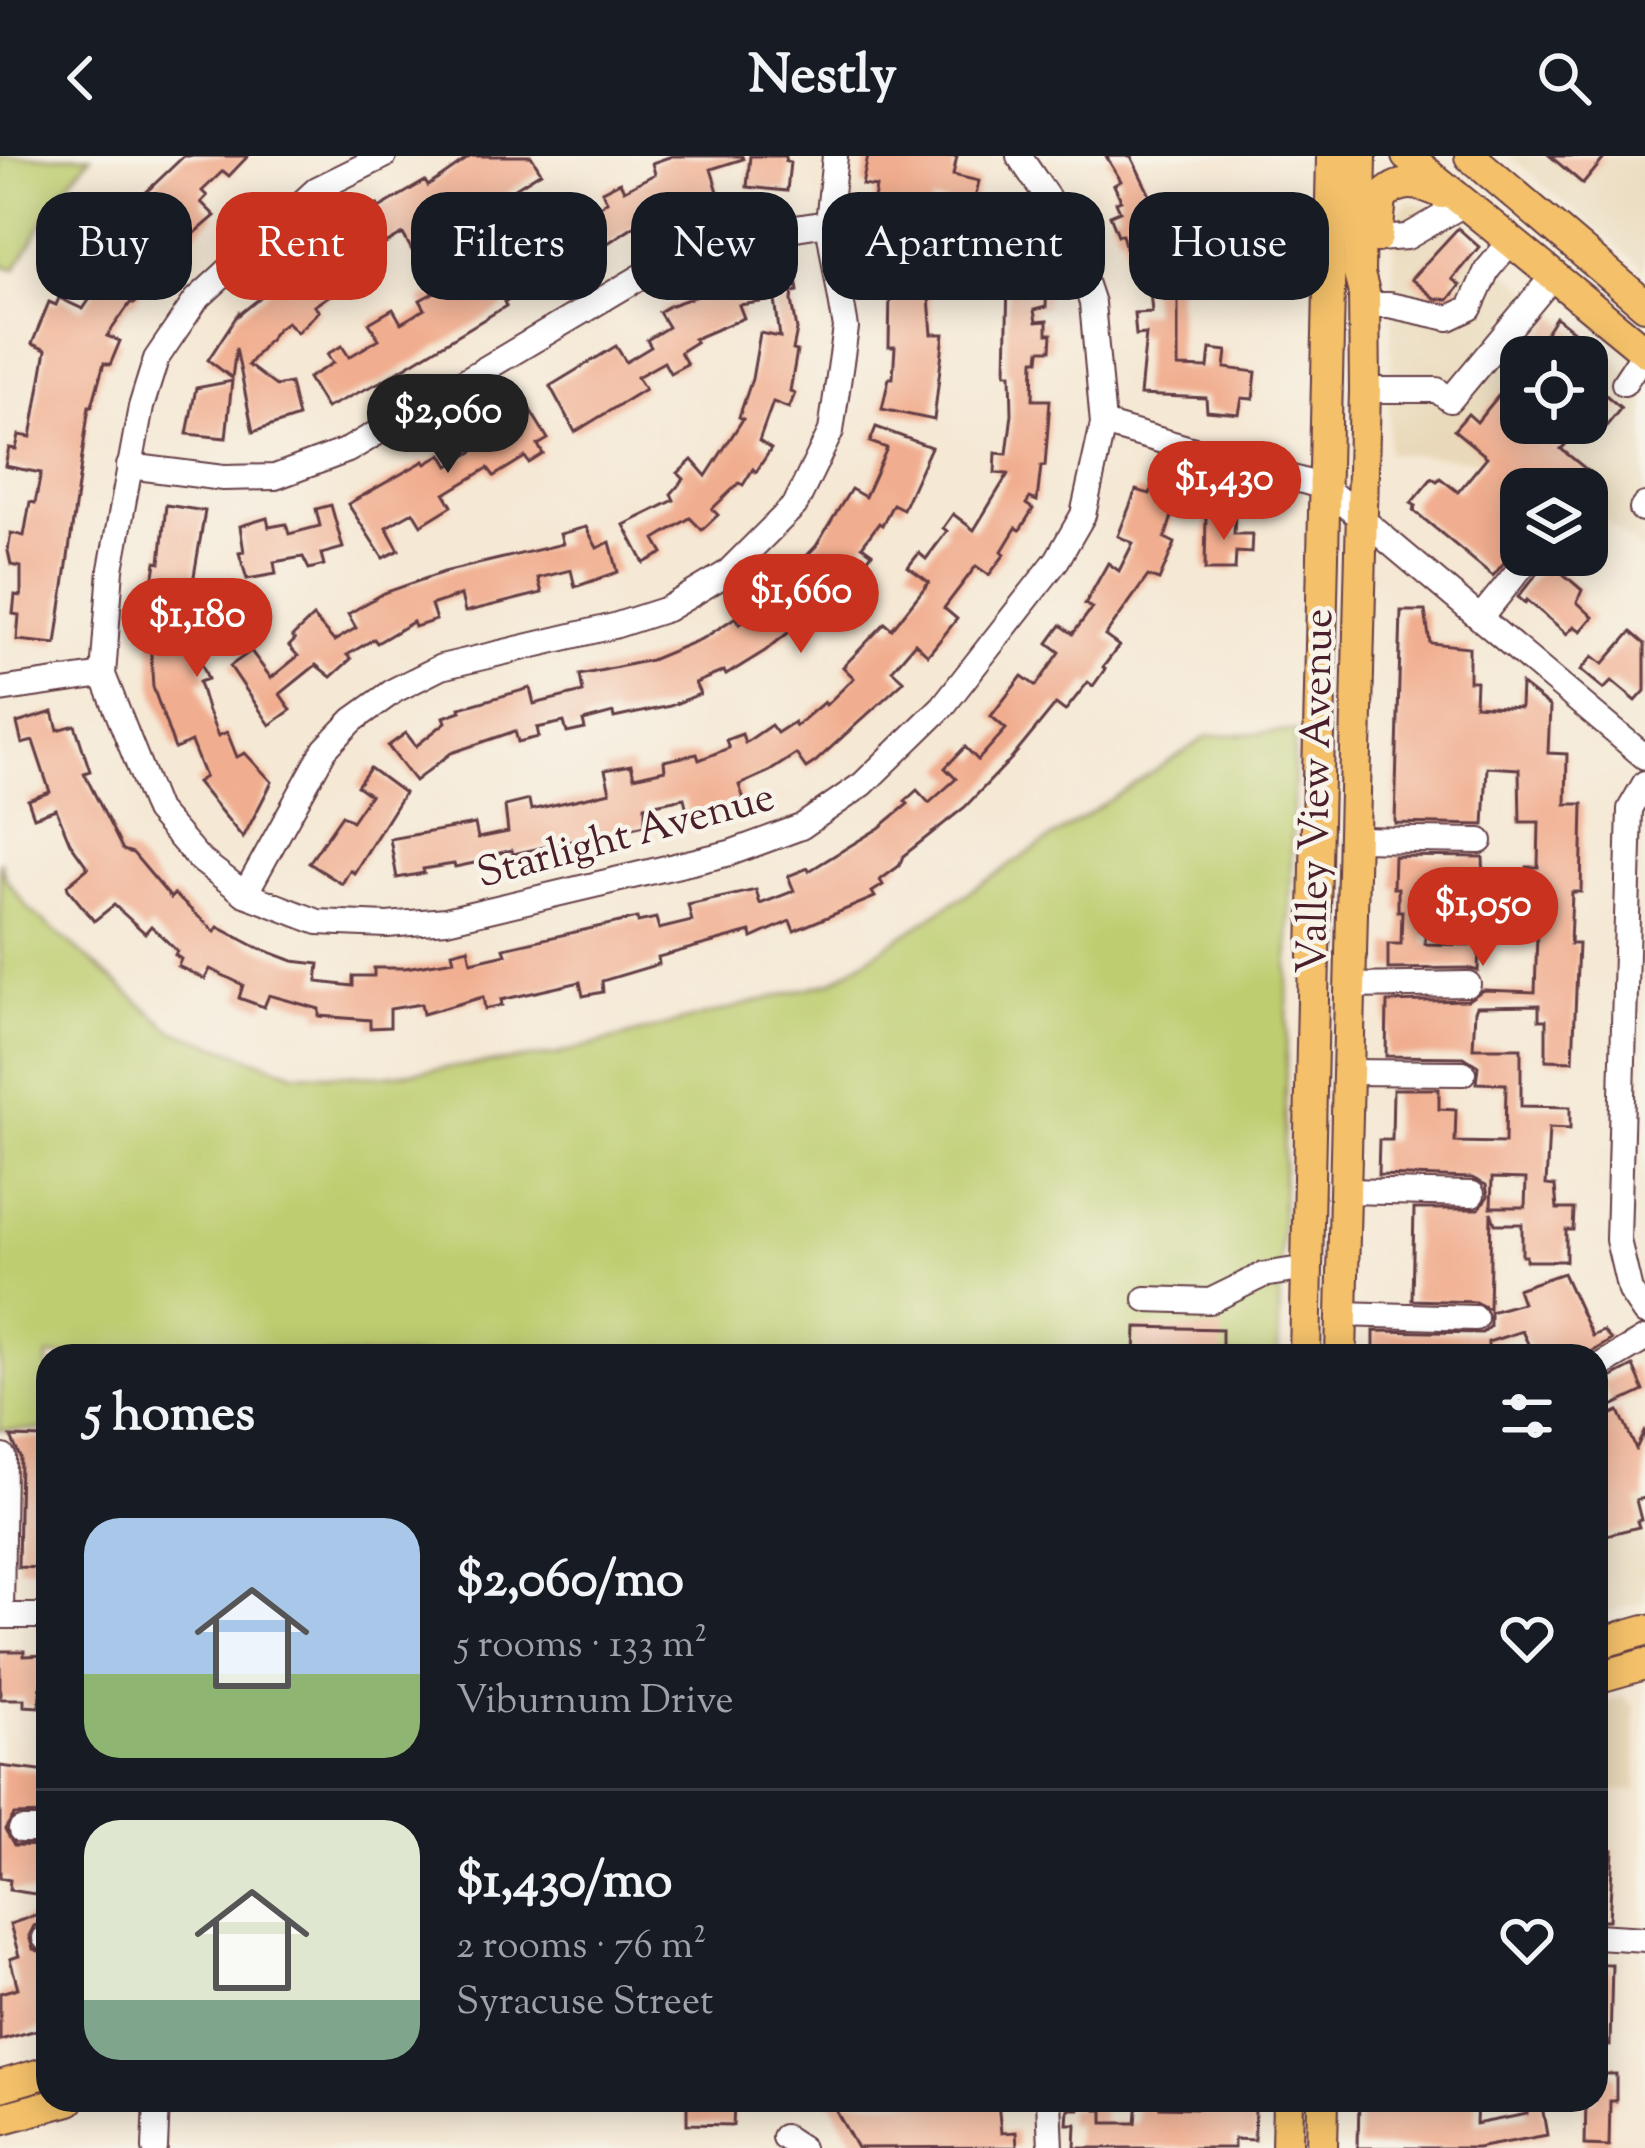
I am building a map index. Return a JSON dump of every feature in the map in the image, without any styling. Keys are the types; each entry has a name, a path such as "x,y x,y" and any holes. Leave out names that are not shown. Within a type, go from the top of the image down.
{"main road":[{"name":"Valley View Avenue","path":"1305,1344 1332,156"},
{"name":"Valley View Avenue","path":"1341,1344 1365,390 1364,299 1359,274 1361,156"},
{"path":"1407,156 1645,351"},
{"path":"1471,156 1645,304"},
{"path":"1364,299 1376,276 1381,199 1394,186 1427,186 1463,204"},
{"path":"1608,1641 1645,1630"},
{"path":"1608,1675 1645,1664"},
{"path":"0,2086 36,2076"},
{"path":"0,2119 36,2109"},
{"path":"1287,2148 1288,2112"},
{"path":"1322,2148 1323,2112"}],"street":[{"path":"0,690 103,675 111,569 141,407 156,359 196,300 317,189 384,156"},
{"path":"831,192 835,156"},
{"name":"Starlight Avenue","path":"103,675 157,811 198,858 245,894 318,922 387,926 446,920 730,853 801,827 863,784 943,706 1057,560 1083,515 1103,424 1092,303 1066,225 1018,156"},
{"path":"1377,239 1407,238 1463,204"},
{"path":"129,466 223,478 275,477 348,450 658,266 743,236 822,225"},
{"path":"1364,299 1449,318 1470,308 1487,271 1511,241"},
{"path":"1365,390 1437,390 1450,400 1554,275"},
{"path":"245,894 325,749 353,720 395,690 441,667 667,609 727,573 795,505 831,431 846,328 841,300"},
{"path":"1624,383 1645,351"},
{"path":"1103,424 1324,487 1645,757"},
{"path":"1481,617 1515,576"},
{"path":"1645,783 1630,809 1618,1240 1630,1291 1645,1313"},
{"path":"1354,838 1480,841"},
{"path":"1350,986 1468,984"},
{"path":"1348,1072 1463,1073"},
{"path":"1345,1191 1472,1194"},
{"path":"1146,1299 1210,1301 1263,1275 1307,1268"},
{"path":"1342,1314 1475,1318"},
{"path":"1608,1361 1645,1339"},
{"path":"2,1456 1,1616 36,1616"},
{"path":"21,1830 36,1830"},
{"path":"1608,1937 1645,1940"},
{"path":"155,2148 156,2112"},
{"path":"1050,2112 1051,2148"}],"shaded area":[{"path":"1509,156 1645,156 1645,270"},
{"path":"1410,202 1427,206 1584,336 1500,336 1500,437 1480,460 1388,453 1395,222"},
{"path":"1608,355 1645,386 1645,554 1608,523 1608,468 1553,468 1514,444 1608,444"},
{"path":"1645,1471 1645,1601 1608,1613 1608,1482"},
{"path":"1624,1697 1634,1707 1637,1791 1608,1790 1608,1702"}],"green space":[{"path":"0,156 91,156 61,192 36,192 36,234 16,269 0,265"},
{"path":"1295,731 1278,1344 36,1344 36,1430 0,1430 0,861 6,879 29,909 172,1030 294,1073 378,1076 555,1055 831,982 1208,736"}],"building":[{"path":"184,156 248,156 229,176 223,171 202,191 207,196 201,202 215,216 192,236 192,192 146,192"},
{"path":"471,156 531,156 541,172 509,192 411,192 411,248 403,234 387,243 387,203 425,181 428,186"},
{"path":"672,156 742,156 711,169 718,192 631,192 631,228 607,244 607,192 602,191 620,182 624,190 655,174 652,163"},
{"path":"750,156 786,156 785,161 790,162 787,191 747,187"},
{"path":"868,156 957,156 953,175 979,181 976,192 875,192 876,187 862,185"},
{"path":"1106,156 1131,156 1148,192 1129,192 1129,260 1122,234 1118,235 1110,215 1120,211 1114,185 1121,181"},
{"path":"1550,156 1606,156 1583,184"},
{"path":"1458,228 1479,247 1452,279 1460,285 1448,300 1434,298 1411,279"},
{"path":"63,300 83,309 89,300 136,300 107,336 120,341 110,365 104,363 89,406 56,644 17,640 19,615 13,614 15,595 21,596 21,567 11,565 8,551 11,533 24,536 41,473 5,466 9,448 16,449 19,435 31,437 46,350 32,344 49,302 56,305"},
{"path":"257,300 323,300 314,306 319,311 297,332 287,322 278,328 248,365 276,386 290,383 298,417 253,432 236,348 232,378 208,360 240,311 239,315"},
{"path":"420,300 508,300 506,306 382,381 326,408 308,378 333,363 327,354 342,346 349,357 379,339 369,323 393,309 401,323 425,309"},
{"path":"685,300 775,300 739,305 744,318 694,339 680,352 687,364 670,373 664,362 637,377 645,389 575,432 550,386 616,346 626,362 651,347 647,340 668,327 659,312"},
{"path":"775,300 792,300 797,330 793,350 797,351 790,391 795,393 789,408 773,402 759,441 771,449 756,472 753,469 743,485 739,483 712,509 718,515 702,530 690,518 655,539 663,553 644,563 624,525 674,500 671,494 684,479 678,473 692,460 706,476 743,419 739,417 760,333 780,337"},
{"path":"890,300 929,300 932,334 944,334 934,420 882,409 889,378 893,378 895,347 889,347"},
{"path":"1008,300 1046,300 1046,307 1034,310 1036,322 1047,321 1047,334 1052,334 1051,350 1040,350 1039,360 1034,360 1033,400 1050,400 1037,501 1030,498 1026,504 1033,509 1020,530 1016,528 989,575 976,566 944,608 957,619 928,655 915,643 892,670 904,681 815,762 806,768 796,754 739,785 744,799 731,805 688,814 684,798 645,806 645,825 397,878 390,839 475,824 478,838 508,832 505,806 529,800 531,810 610,792 605,770 631,765 634,777 665,770 664,761 697,754 699,760 729,748 726,740 742,734 745,743 771,725 777,733 826,705 854,678 843,667 885,623 892,629 929,582 908,567 919,553 926,559 947,531 943,528 953,514 974,530 1008,474 995,473 996,453 1007,454 1012,414 1011,373 1006,373"},
{"path":"1151,300 1178,300 1178,367 1208,368 1210,349 1227,351 1225,368 1256,372 1253,399 1242,398 1239,414 1207,411 1206,398 1140,395 1146,334 1136,335 1134,313 1152,312"},
{"path":"1556,317 1580,336 1544,336"},
{"path":"232,381 226,438 187,434 196,388"},
{"path":"1500,394 1500,444 1564,444 1561,449 1585,468 1500,468 1500,568 1493,576 1413,510 1416,506 1411,503 1432,478 1440,478 1458,492 1487,457 1454,430 1468,414 1477,422"},
{"path":"1608,397 1621,408 1608,424"},
{"path":"524,400 548,439 538,445 543,454 529,463 525,457 494,476 488,468 445,494 452,506 421,525 413,512 386,527 399,550 383,558 348,504 442,454 449,466 477,449 468,434"},
{"path":"876,427 931,447 903,509 893,504 882,525 862,546 872,553 852,582 854,591 843,602 836,595 814,617 812,614 765,651 726,675 724,671 695,683 700,694 670,706 614,718 613,713 583,721 585,729 567,733 564,722 537,728 539,737 518,742 515,731 451,753 415,781 388,746 406,733 416,746 446,722 444,717 460,708 530,688 534,704 583,692 580,675 651,660 704,638 736,617 740,624 768,603 762,596 776,588 816,546 851,489 865,497 887,448 870,442"},
{"path":"1156,477 1182,485 1165,538 1175,543 1159,580 1148,576 1105,636 1119,646 1105,669 1065,711 1056,704 965,807 880,880 883,885 872,892 875,897 794,931 790,921 752,938 751,932 658,957 659,964 602,981 603,992 583,996 580,982 501,1000 502,1005 485,1009 483,997 423,1014 421,1004 390,1009 390,1027 370,1028 370,1020 319,1016 319,1009 269,995 264,1007 239,998 243,985 210,969 205,979 178,966 177,951 151,926 145,933 114,905 94,921 68,889 88,868 70,843 56,809 34,817 28,800 50,792 33,741 22,744 17,723 53,712 58,730 75,725 90,771 84,773 123,850 133,853 171,898 174,894 215,932 218,927 293,961 319,964 317,982 353,986 353,976 374,976 374,968 454,960 452,952 468,948 471,962 506,954 504,948 637,918 638,922 656,918 659,929 692,921 688,905 756,890 760,904 794,891 788,876 809,871 879,828 917,790 929,803 956,779 945,768 965,747 978,760 1006,729 991,716 1022,676 1036,686 1060,652 1048,643 1061,625 1073,634 1092,608 1085,604 1108,563 1119,571 1133,543 1118,536 1136,490 1150,494"},
{"path":"166,505 205,511 193,582 199,583 194,617 180,597 176,599 208,679 199,682 207,709 218,736 227,732 237,757 245,753 272,782 243,838 197,782 205,777 191,742 175,749 153,687 150,640 170,639 166,592 152,589 156,562 160,563"},
{"path":"331,505 343,548 321,554 324,565 309,569 303,557 274,562 276,574 247,579 239,553 244,552 240,526 267,518 269,527 286,524 289,534 320,526 316,509"},
{"path":"1206,514 1235,515 1234,534 1252,534 1251,553 1236,552 1235,570 1205,570"},
{"path":"586,527 597,548 610,542 618,572 575,587 571,570 538,578 542,593 465,612 461,595 431,605 436,620 415,627 413,622 377,643 374,639 347,655 351,659 331,677 316,665 280,694 291,710 270,725 230,666 251,651 271,678 298,656 289,646 295,640 292,637 313,617 334,641 356,628 348,614 384,593 444,572 563,544 560,534"},
{"path":"1535,576 1566,576 1582,590 1577,602 1593,617 1581,631 1574,626 1567,634 1518,597"},
{"path":"1401,611 1425,611 1430,643 1469,647 1475,705 1520,708 1521,684 1550,707 1548,753 1567,754 1566,804 1583,804 1581,892 1572,892 1570,944 1578,944 1573,1061 1546,1060 1546,1020 1539,1020 1539,1005 1477,1006 1475,1011 1473,1048 1521,1048 1521,1106 1570,1107 1570,1129 1549,1128 1546,1185 1555,1186 1557,1209 1574,1209 1573,1230 1566,1230 1566,1261 1526,1261 1522,1224 1495,1224 1491,1212 1489,1309 1475,1302 1412,1300 1414,1209 1479,1209 1488,1196 1486,1185 1472,1178 1378,1175 1379,1140 1392,1140 1393,1089 1439,1089 1439,1109 1456,1110 1455,1142 1505,1143 1506,1084 1476,1083 1478,1066 1464,1057 1386,1056 1387,1002 1468,1000 1483,990 1535,992 1537,936 1505,935 1506,895 1526,896 1527,867 1538,867 1539,822 1520,822 1519,769 1487,767 1484,825 1395,823","holes":["1492,1178 1526,1179 1525,1207 1491,1207"]},
{"path":"1631,632 1645,644 1645,691 1636,701 1612,681 1604,689 1581,670 1593,656 1603,664"},
{"path":"370,768 404,793 354,873 350,870 342,884 309,863 342,815 352,821 370,795 357,786"},
{"path":"1394,856 1483,857 1484,890 1439,889 1439,909 1426,909 1425,944 1479,945 1478,971 1388,969 1388,944 1401,944 1402,911 1398,911 1398,888 1393,888"},
{"path":"1563,1273 1592,1336 1603,1331 1611,1340 1604,1344 1528,1344 1522,1331 1488,1344 1374,1344 1374,1331 1482,1333 1490,1326 1490,1312 1522,1303 1517,1289"},
{"path":"1136,1327 1222,1329 1222,1344 1135,1344"},
{"path":"1633,1366 1644,1391 1612,1406 1608,1379"},
{"path":"1619,1411 1636,1449 1645,1430 1645,1498 1636,1500 1639,1527 1608,1535 1608,1416"},
{"path":"11,1437 36,1438 36,1568 18,1567 20,1457"},
{"path":"0,1651 36,1656 36,1707 24,1706 24,1699 0,1699"},
{"path":"0,1766 36,1770 36,1814 14,1815 5,1829 14,1845 36,1846 36,1894 9,1890 10,1880 0,1878"},
{"path":"1608,1850 1613,1850 1608,1920"},
{"path":"36,1915 29,1936 36,1950 36,2030 0,2040 0,1993 18,1988 10,1959 19,1956 10,1924"},
{"path":"1608,1964 1612,1964 1610,2046"},
{"path":"1608,2074 1616,2074 1609,2146 1585,2145 1586,2112 1608,2112"},
{"path":"687,2112 734,2112 733,2125 687,2124"},
{"path":"837,2112 999,2112 1001,2133 1016,2132 1017,2147 857,2148"},
{"path":"1068,2112 1103,2112 1103,2123 1136,2123 1137,2112 1255,2112 1254,2140 1234,2139 1234,2148 1075,2148 1076,2124 1067,2124"},
{"path":"1359,2112 1476,2112 1476,2124 1543,2112 1547,2135 1477,2148 1358,2148"}]}
